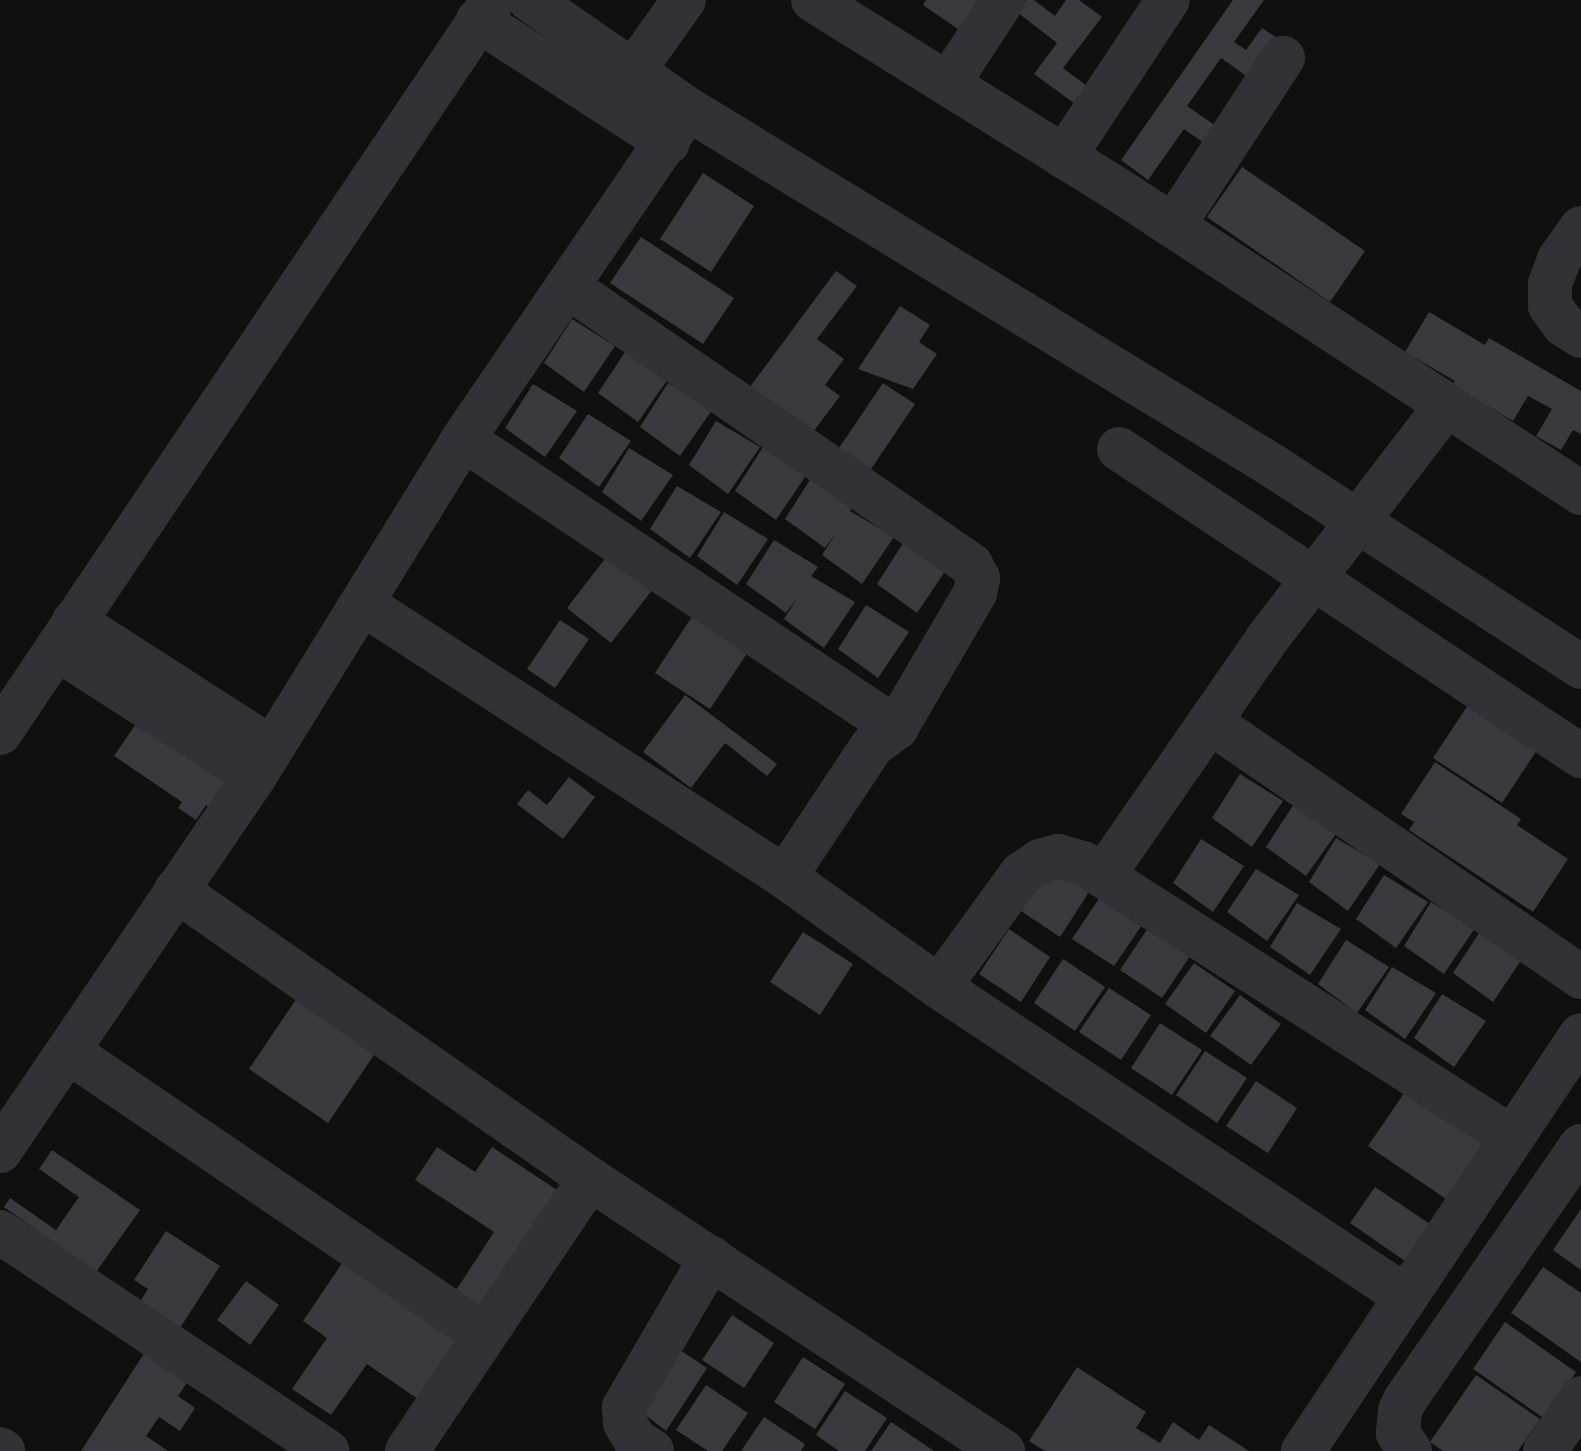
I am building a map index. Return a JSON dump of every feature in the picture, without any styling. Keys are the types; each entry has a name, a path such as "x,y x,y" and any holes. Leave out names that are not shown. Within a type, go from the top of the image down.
{"street":[{"path":"530,0 634,70 678,126"},
{"path":"634,70 684,0"},
{"path":"948,84 1003,0"},
{"path":"1064,157 1168,0"},
{"path":"829,4 1581,493"},
{"path":"0,733 485,10 678,126 1273,466 1581,667"},
{"path":"1173,226 1283,58"},
{"path":"0,1151 263,762 463,439 678,126"},
{"path":"1581,228 1559,260 1550,284 1550,306 1564,325 1581,336"},
{"path":"567,286 971,565 978,578 975,593 896,728 872,746 785,877"},
{"path":"1103,876 1314,579 1446,406"},
{"path":"463,439 896,728"},
{"path":"1119,449 1581,756"},
{"path":"363,604 785,877 939,987 1405,1296"},
{"path":"65,635 263,762"},
{"path":"1210,722 1581,977"},
{"path":"939,987 1021,874 1040,861 1058,856 1083,863 1511,1137"},
{"path":"176,890 590,1179 1003,1451"},
{"path":"1312,1448 1405,1296 1581,1035"},
{"path":"69,1052 485,1335"},
{"path":"1410,1451 1398,1433 1400,1411 1405,1400 1581,1146"},
{"path":"407,1451 590,1179"},
{"path":"0,1232 327,1451"},
{"path":"652,1451 635,1440 625,1423 624,1407 711,1258"},
{"path":"1545,1451 1581,1398"}],"building":[{"path":"926,0 993,0 968,36 923,5"},
{"path":"1026,0 1034,0 1055,16 1066,0 1079,0 1102,17 1063,68 1091,89 1078,106 1034,74 1057,43 1017,12"},
{"path":"1233,0 1264,0 1234,42 1246,50 1262,28 1280,40 1252,80 1221,58 1187,106 1222,130 1210,147 1184,129 1148,180 1121,160"},
{"path":"1242,167 1365,251 1330,302 1207,217"},
{"path":"703,173 754,206 711,272 660,239"},
{"path":"641,237 734,298 703,344 610,283"},
{"path":"836,271 857,286 817,339 844,359 825,385 840,396 813,432 750,387"},
{"path":"900,306 930,325 919,342 937,354 913,389 858,369"},
{"path":"1429,312 1485,345 1489,338 1581,391 1581,434 1573,430 1561,450 1536,436 1552,409 1528,396 1513,421 1481,402 1448,392 1455,381 1405,352"},
{"path":"572,319 615,346 584,392 544,363"},
{"path":"627,349 670,376 638,422 598,393"},
{"path":"668,383 712,410 680,456 640,427"},
{"path":"883,383 915,404 871,469 839,448"},
{"path":"533,384 577,411 545,457 505,428"},
{"path":"588,414 631,441 599,487 559,458"},
{"path":"716,421 760,447 728,494 689,465"},
{"path":"763,447 807,474 776,520 735,491"},
{"path":"629,448 673,475 641,521 602,492"},
{"path":"813,475 856,502 850,511 894,537 862,584 822,555 837,532 825,548 785,519"},
{"path":"677,486 721,512 690,558 650,529"},
{"path":"724,512 768,539 737,585 697,556"},
{"path":"774,540 818,567 811,576 855,602 824,648 784,619 798,597 786,613 746,584"},
{"path":"905,540 948,567 917,613 877,584"},
{"path":"611,551 656,585 611,643 567,608"},
{"path":"866,605 909,632 878,678 838,649"},
{"path":"695,612 750,649 710,709 655,673"},
{"path":"560,620 589,639 555,688 527,669"},
{"path":"685,695 777,764 767,776 725,743 691,788 643,752"},
{"path":"1468,705 1537,750 1502,803 1433,758"},
{"path":"142,715 237,778 215,811 206,805 196,820 178,808 182,802 114,756"},
{"path":"1435,762 1521,819 1517,825 1568,859 1533,912 1409,830 1414,822 1401,814"},
{"path":"1240,774 1283,801 1252,847 1212,818"},
{"path":"569,777 595,797 563,839 517,804 528,790 547,805"},
{"path":"1294,804 1338,831 1306,876 1266,847"},
{"path":"1336,838 1380,864 1348,911 1309,882"},
{"path":"1201,839 1244,866 1213,912 1173,883"},
{"path":"1048,864 1089,892 1060,937 1018,909"},
{"path":"1256,869 1299,895 1267,941 1227,912"},
{"path":"1384,875 1428,902 1396,948 1356,919"},
{"path":"1102,894 1144,922 1114,966 1072,939"},
{"path":"1431,902 1475,928 1444,974 1404,946"},
{"path":"1297,903 1341,929 1310,975 1270,947"},
{"path":"1150,925 1192,953 1162,998 1120,970"},
{"path":"1009,929 1050,957 1021,1002 979,974"},
{"path":"1481,930 1524,956 1493,1002 1453,973"},
{"path":"803,932 853,964 820,1015 770,982"},
{"path":"1346,940 1389,967 1357,1013 1318,984"},
{"path":"1063,959 1105,987 1075,1031 1034,1003"},
{"path":"1194,963 1235,991 1206,1033 1165,1004"},
{"path":"1392,967 1436,993 1405,1039 1365,1010"},
{"path":"1109,988 1151,1015 1121,1060 1079,1032"},
{"path":"1442,994 1486,1021 1454,1067 1414,1038"},
{"path":"1240,995 1281,1024 1251,1065 1210,1036"},
{"path":"297,998 376,1052 328,1123 249,1069"},
{"path":"1160,1023 1202,1050 1172,1095 1131,1068"},
{"path":"1205,1051 1247,1078 1217,1123 1176,1095"},
{"path":"1256,1081 1297,1108 1268,1153 1226,1126"},
{"path":"1407,1089 1488,1144 1449,1201 1368,1146"},
{"path":"437,1147 475,1172 492,1147 569,1198 489,1319 453,1295 494,1232 415,1180"},
{"path":"52,1150 140,1210 96,1272 4,1207 10,1198 56,1230 79,1197 39,1169"},
{"path":"1375,1187 1430,1224 1405,1261 1350,1223"},
{"path":"1581,1209 1581,1270 1553,1250"},
{"path":"166,1231 220,1266 180,1328 140,1302 148,1289 134,1280"},
{"path":"345,1259 469,1344 428,1406 367,1364 331,1415 292,1389 327,1338 303,1321"},
{"path":"1543,1267 1581,1293 1581,1362 1511,1313"},
{"path":"246,1281 279,1305 250,1345 217,1320"},
{"path":"732,1315 774,1343 744,1388 702,1360"},
{"path":"1505,1322 1576,1372 1545,1419 1473,1369"},
{"path":"671,1344 707,1368 666,1431 638,1409"},
{"path":"147,1349 190,1378 178,1396 195,1408 180,1431 159,1417 146,1436 168,1451 81,1451"},
{"path":"803,1357 845,1384 815,1429 774,1402"},
{"path":"1077,1367 1146,1412 1136,1428 1160,1443 1173,1422 1199,1440 1209,1425 1249,1451 1045,1451 1029,1441"},
{"path":"1476,1375 1540,1419 1518,1451 1443,1451 1430,1442"},
{"path":"706,1385 748,1413 722,1451 708,1451 676,1430"},
{"path":"845,1391 887,1418 865,1451 839,1451 816,1435"},
{"path":"764,1417 805,1444 801,1451 741,1451"},
{"path":"891,1422 934,1451 871,1451"}]}
